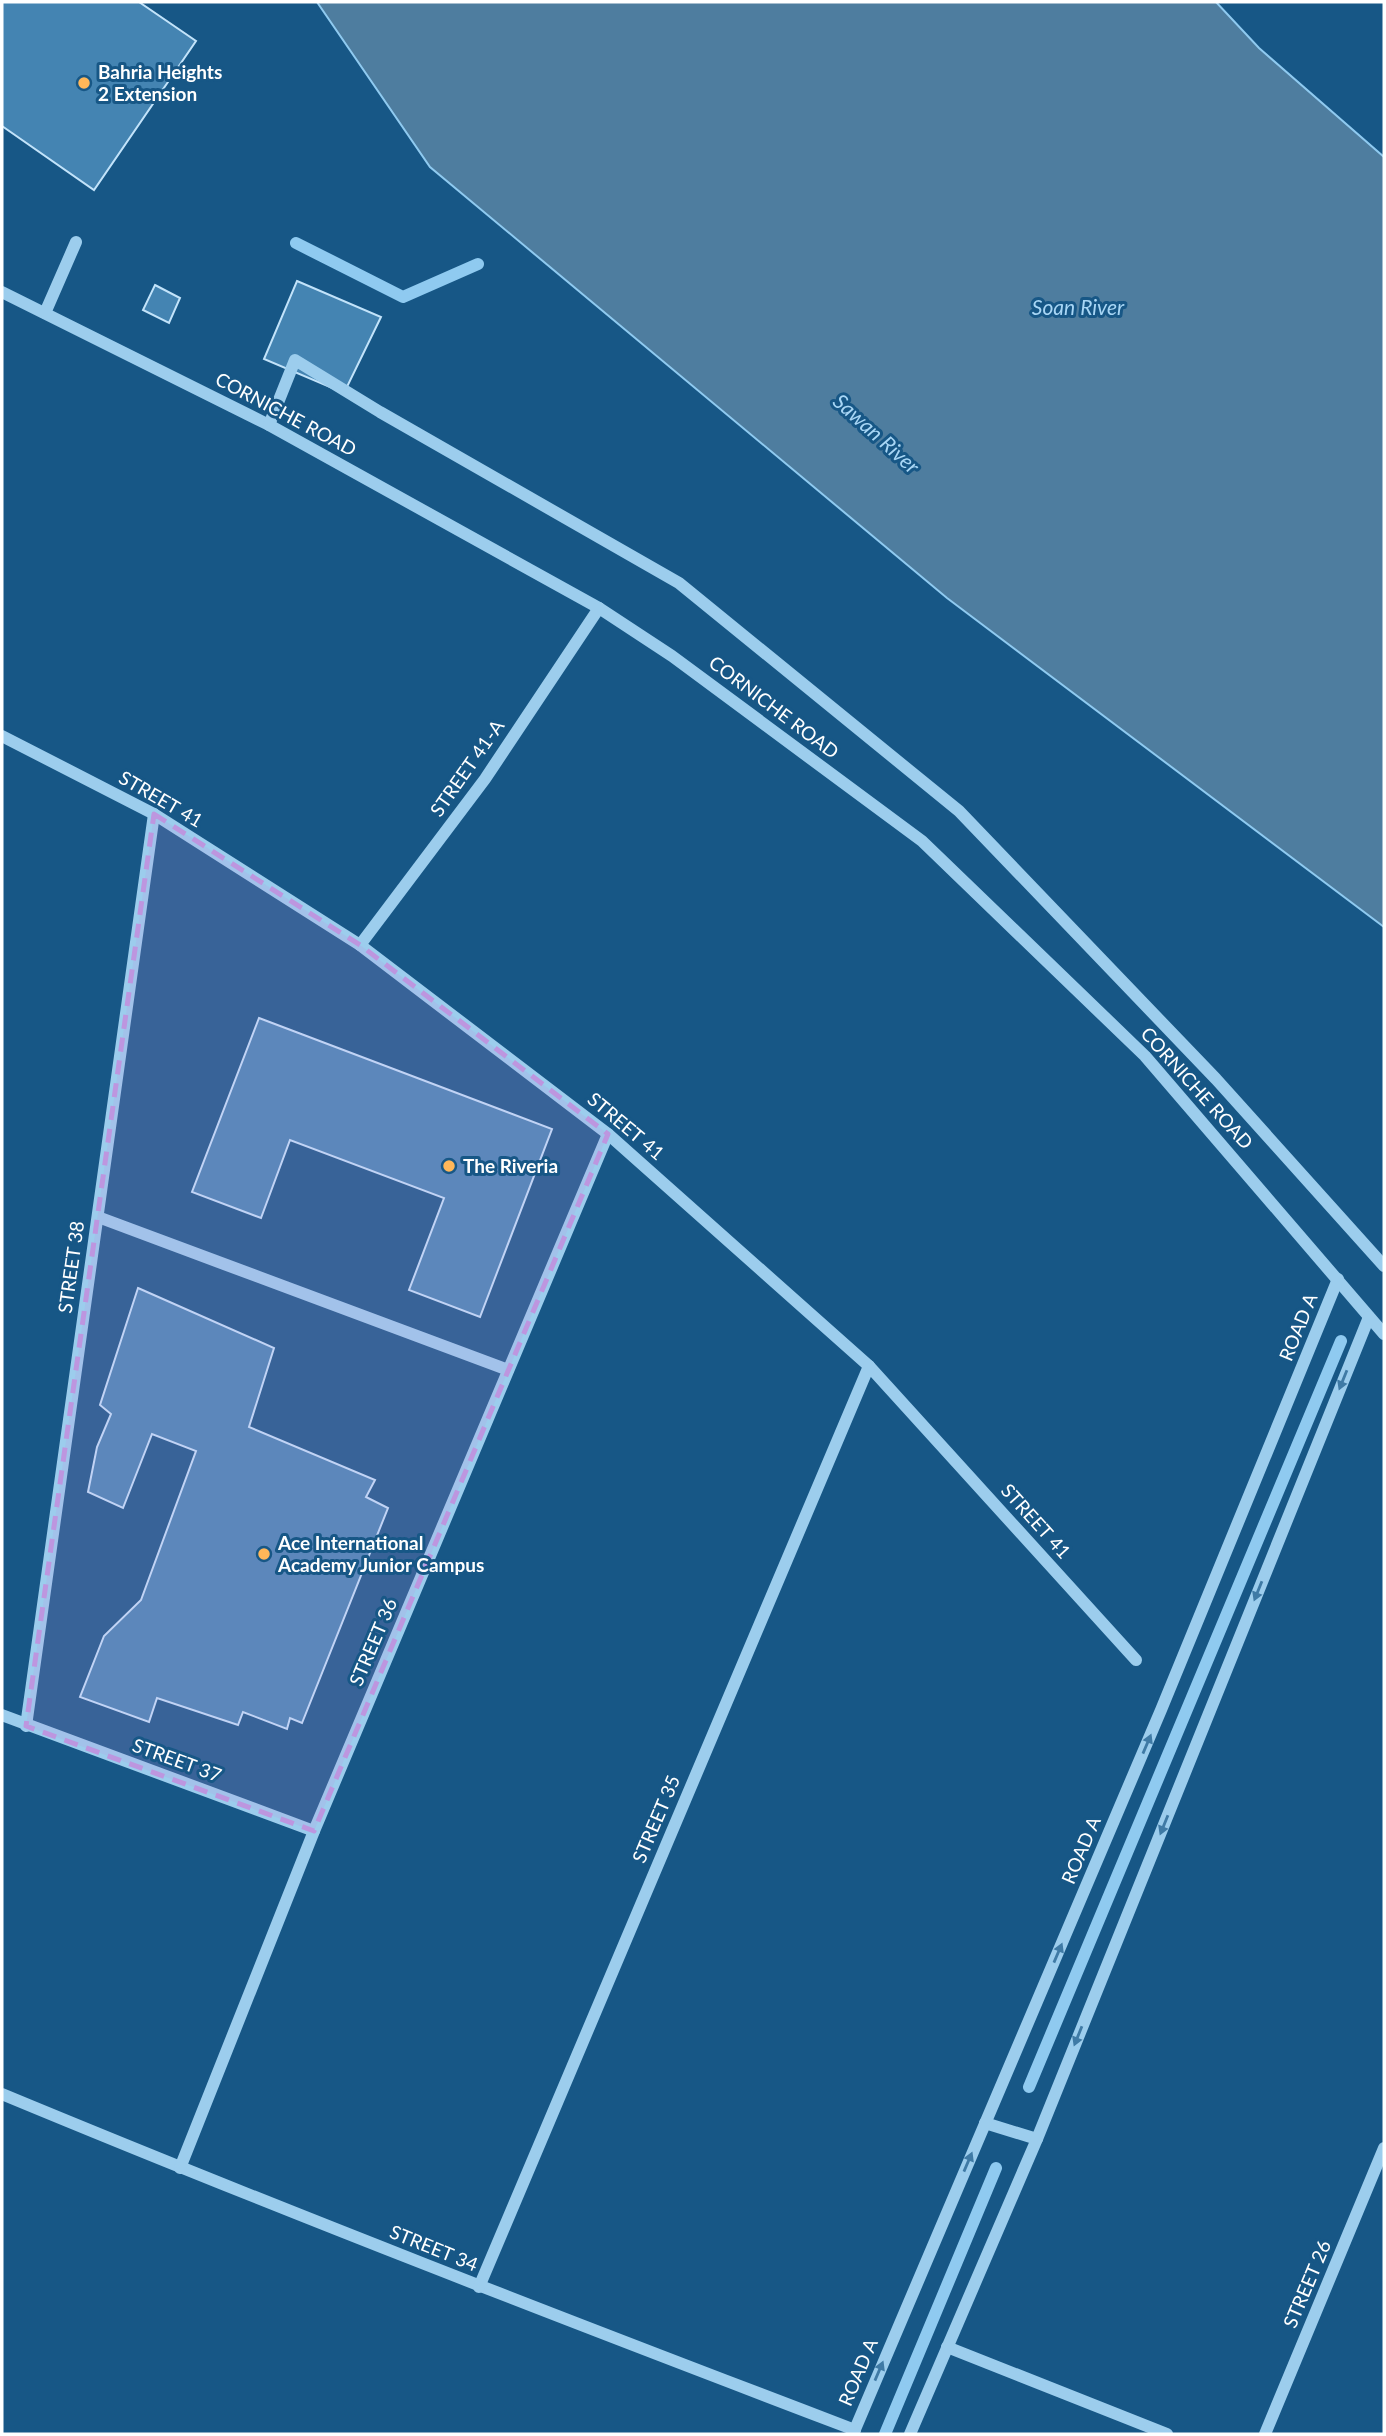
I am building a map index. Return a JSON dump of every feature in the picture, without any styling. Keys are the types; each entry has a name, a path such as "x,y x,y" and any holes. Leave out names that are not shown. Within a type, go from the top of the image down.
{"street":[{"path":"45,313 76,242"},
{"name":"CORNICHE ROAD","path":"2,292 269,425 599,607 672,656 922,841 1145,1056 1384,1334"},
{"path":"269,425 295,359 380,412 679,583 959,811 1216,1079 1384,1266"},
{"name":"STREET 41-A","path":"360,945 485,779 599,607"},
{"name":"STREET 41","path":"2,736 154,814 360,945 608,1134 869,1366 1136,1660"},
{"name":"STREET 38","path":"26,1726 154,814"},
{"name":"STREET 36","path":"180,2168 314,1831 608,1134"},
{"path":"98,1217 508,1370"},
{"name":"ROAD A","path":"854,2432 1156,1722 1338,1279"},
{"path":"910,2434 1037,2139 1369,1317"},
{"name":"STREET 35","path":"479,2287 869,1366"},
{"path":"2,1715 26,1726"},
{"name":"STREET 37","path":"26,1726 314,1831"},
{"name":"STREET 34","path":"2,2094 479,2287 854,2432"},
{"path":"985,2123 1037,2139"},
{"name":"STREET 26","path":"1265,2434 1384,2148"},
{"path":"947,2347 1167,2434"}],"highlighted area":[{"path":"154,814 360,945 608,1134 314,1831 26,1726"}],"water":[{"name":"Soan River","path":"317,2 1216,2 1259,48 1384,157 1384,927 947,598 430,167"}],"building":[{"name":"Bahria Heights 2 Extension","path":"2,2 139,2 196,41 94,190 2,126"},
{"path":"297,281 381,317 344,393 264,359"},
{"path":"155,285 180,298 169,323 143,310"},
{"name":"The Riveria","path":"259,1018 552,1129 480,1317 409,1290 444,1198 290,1140 261,1218 192,1192"},
{"name":"Ace International Academy Junior Campus","path":"138,1288 274,1348 249,1427 375,1480 366,1497 388,1508 302,1723 290,1718 287,1729 243,1712 238,1725 157,1698 149,1722 80,1697 104,1636 141,1600 196,1451 152,1434 123,1508 88,1492 97,1447 111,1414 100,1405"}],"waterway":[{"path":"296,243 403,297 478,264"},
{"path":"1029,2087 1341,1341"},
{"path":"885,2434 996,2168"}],"place":[{"name":"Bahria Heights 2 Extension","path":"84,83"},
{"name":"The Riveria","path":"449,1166"},
{"name":"Ace International Academy Junior Campus","path":"264,1554"}],"water label":[{"name":"Sawan River","path":"876,434"}]}
